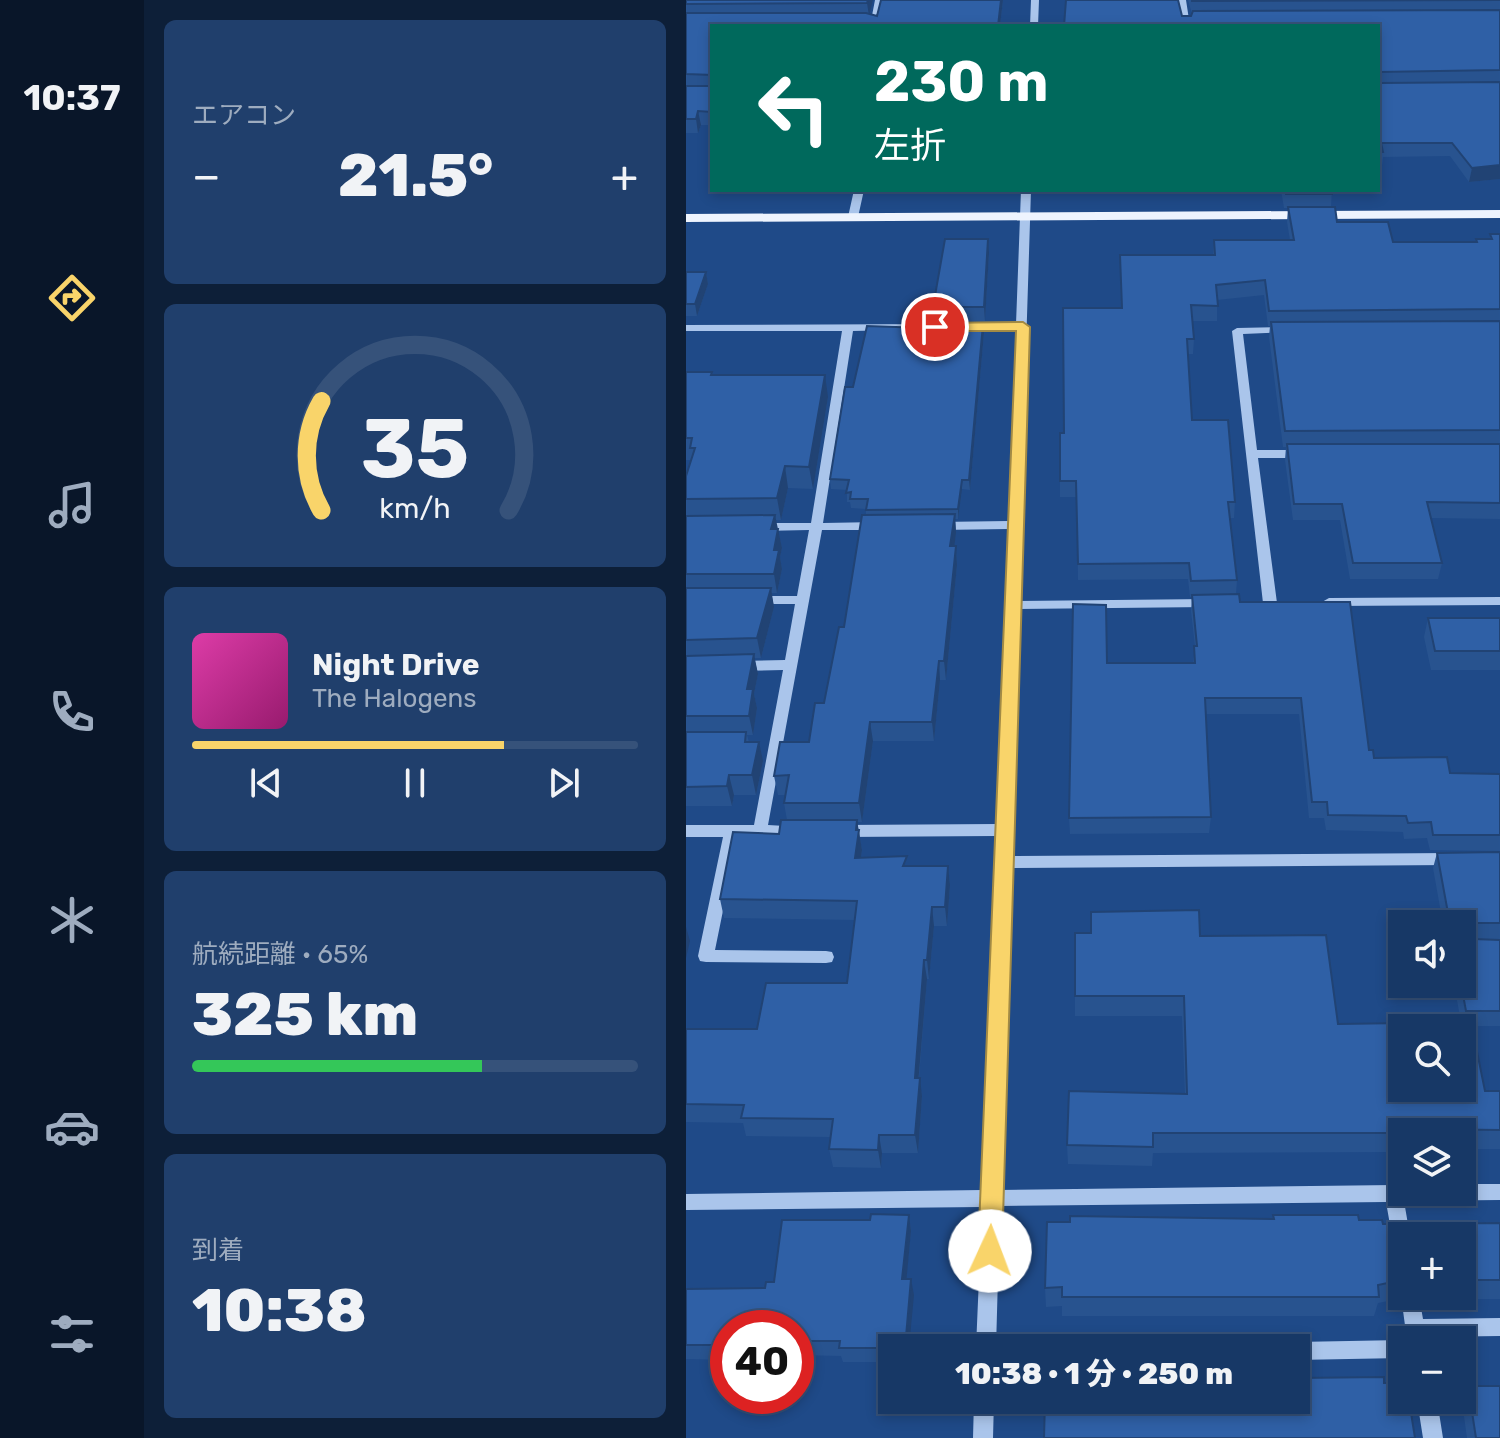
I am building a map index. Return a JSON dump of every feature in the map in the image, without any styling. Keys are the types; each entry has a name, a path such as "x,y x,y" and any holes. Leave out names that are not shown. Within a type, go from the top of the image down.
{"main road":[{"path":"686,218 1500,214"}],"street":[{"path":"859,21 874,24 879,0"},
{"path":"1034,24 1035,0"},
{"path":"1182,0 1186,23 1201,19"},
{"path":"853,217 859,192"},
{"path":"987,1334 1026,192"},
{"path":"760,831 768,743 790,665 848,327"},
{"path":"686,328 1023,327"},
{"path":"1270,603 1237,331 1299,330"},
{"path":"1252,454 1314,454"},
{"path":"923,526 1015,525"},
{"path":"744,527 892,526"},
{"path":"744,600 802,600"},
{"path":"1316,602 1500,601"},
{"path":"1012,605 1224,603"},
{"path":"1255,603 1285,603"},
{"path":"716,666 790,665"},
{"path":"686,831 1006,830"},
{"path":"732,831 706,956 826,957"},
{"path":"1005,862 1468,859"},
{"path":"1476,1192 1500,1192"},
{"path":"686,1202 1388,1193"},
{"path":"1476,1329 1500,1327"},
{"path":"1310,1351 1388,1349"},
{"path":"983,1438 984,1414"},
{"path":"1429,1414 1433,1438"}],"building":[{"path":"686,0 868,0 867,3 686,4"},
{"path":"881,0 1001,0 998,24 710,24 710,75 686,74 686,13 866,13 877,16"},
{"path":"1066,0 1178,0 1182,16 1191,16 1193,11 1500,10 1500,70 1380,72 1380,24 1064,24"},
{"path":"1192,0 1500,0 1192,1"},
{"path":"1500,82 1500,165 1472,168 1452,143 1381,143 1383,152 1380,152 1380,83"},
{"path":"686,86 710,86 710,112 698,111 696,119 686,119"},
{"path":"1286,192 1332,192 1332,194"},
{"path":"1288,207 1335,207 1337,222 1388,222 1393,242 1477,242 1476,239 1492,239 1490,234 1500,234 1500,309 1269,311 1265,280 1216,285 1218,306 1191,305 1194,339 1187,339 1192,420 1228,420 1235,502 1228,502 1237,580 1191,581 1189,563 1078,564 1076,481 1060,481 1060,433 1064,433 1063,308 1122,308 1120,255 1215,255 1214,240 1294,240"},
{"path":"945,239 988,239 984,307 933,307"},
{"path":"686,272 706,272 695,304 686,304"},
{"path":"1500,321 1500,430 1285,431 1271,322"},
{"path":"926,324 983,324 969,480 962,480 958,509 866,510 868,499 850,499 851,492 846,493 849,480 830,479 845,387 853,387 867,326 925,328"},
{"path":"686,372 712,372 711,375 825,375 809,467 785,466 777,498 686,499 686,476 695,448 690,448 692,438 686,438"},
{"path":"1287,444 1500,444 1500,503 1427,502 1442,563 1353,563 1342,504 1294,504"},
{"path":"955,514 950,546 956,546 944,661 939,661 932,722 870,722 859,803 784,803 789,775 774,776 780,742 809,742 815,703 824,703 839,627 844,627 862,515"},
{"path":"775,515 771,529 778,529 774,550 779,550 774,574 686,574 686,516"},
{"path":"686,588 771,588 757,638 686,640"},
{"path":"1239,594 1240,602 1350,602 1369,750 1373,750 1374,758 1447,757 1450,773 1500,774 1500,835 1433,835 1431,822 1408,823 1406,816 1328,815 1327,802 1312,802 1301,698 1205,698 1211,817 1069,818 1073,604 1106,605 1107,663 1195,663 1194,646 1197,646 1192,595"},
{"path":"1428,618 1500,618 1500,651 1435,651"},
{"path":"754,654 747,689 753,689 749,716 686,716 686,656"},
{"path":"686,732 746,732 745,742 759,742 752,775 729,775 727,786 686,787"},
{"path":"781,820 857,820 856,830 859,830 855,858 907,856 903,866 948,866 945,907 932,907 927,960 924,960 915,1078 920,1078 915,1135 879,1135 878,1150 829,1149 833,1119 741,1118 744,1105 686,1104 686,1029 757,1029 766,983 847,983 857,901 720,899 733,832 779,834"},
{"path":"1500,852 1500,923 1476,923 1476,910 1447,910 1437,853"},
{"path":"1199,910 1200,936 1326,935 1338,1024 1388,1023 1388,1102 1476,1102 1476,1047 1485,1091 1500,1091 1500,1130 1476,1130 1476,1118 1388,1118 1388,1133 1153,1133 1153,1147 1067,1145 1069,1091 1187,1094 1184,996 1075,996 1075,933 1091,933 1091,912"},
{"path":"1476,939 1500,940 1500,1011 1466,1011 1464,998 1476,998"},
{"path":"871,1214 909,1215 902,1279 911,1279 906,1334 878,1334 878,1348 839,1348 840,1341 814,1341 814,1310 710,1310 710,1345 686,1345 686,1289 765,1288 766,1282 774,1282 782,1220 870,1220"},
{"path":"1273,1215 1358,1215 1359,1220 1382,1220 1383,1224 1388,1224 1388,1283 1378,1285 1379,1297 1062,1297 1062,1287 1045,1288 1047,1222 1070,1222 1070,1216 1274,1219"},
{"path":"1476,1223 1500,1223 1500,1280 1476,1280"},
{"path":"1384,1377 1384,1383 1388,1383 1388,1414 1411,1414 1415,1438 1044,1438 1045,1414 1310,1414 1310,1378"},
{"path":"1476,1386 1500,1386 1500,1438 1476,1438 1472,1414 1476,1414"}],"route":[{"path":"935,327 1023,327 990,1251"}]}
